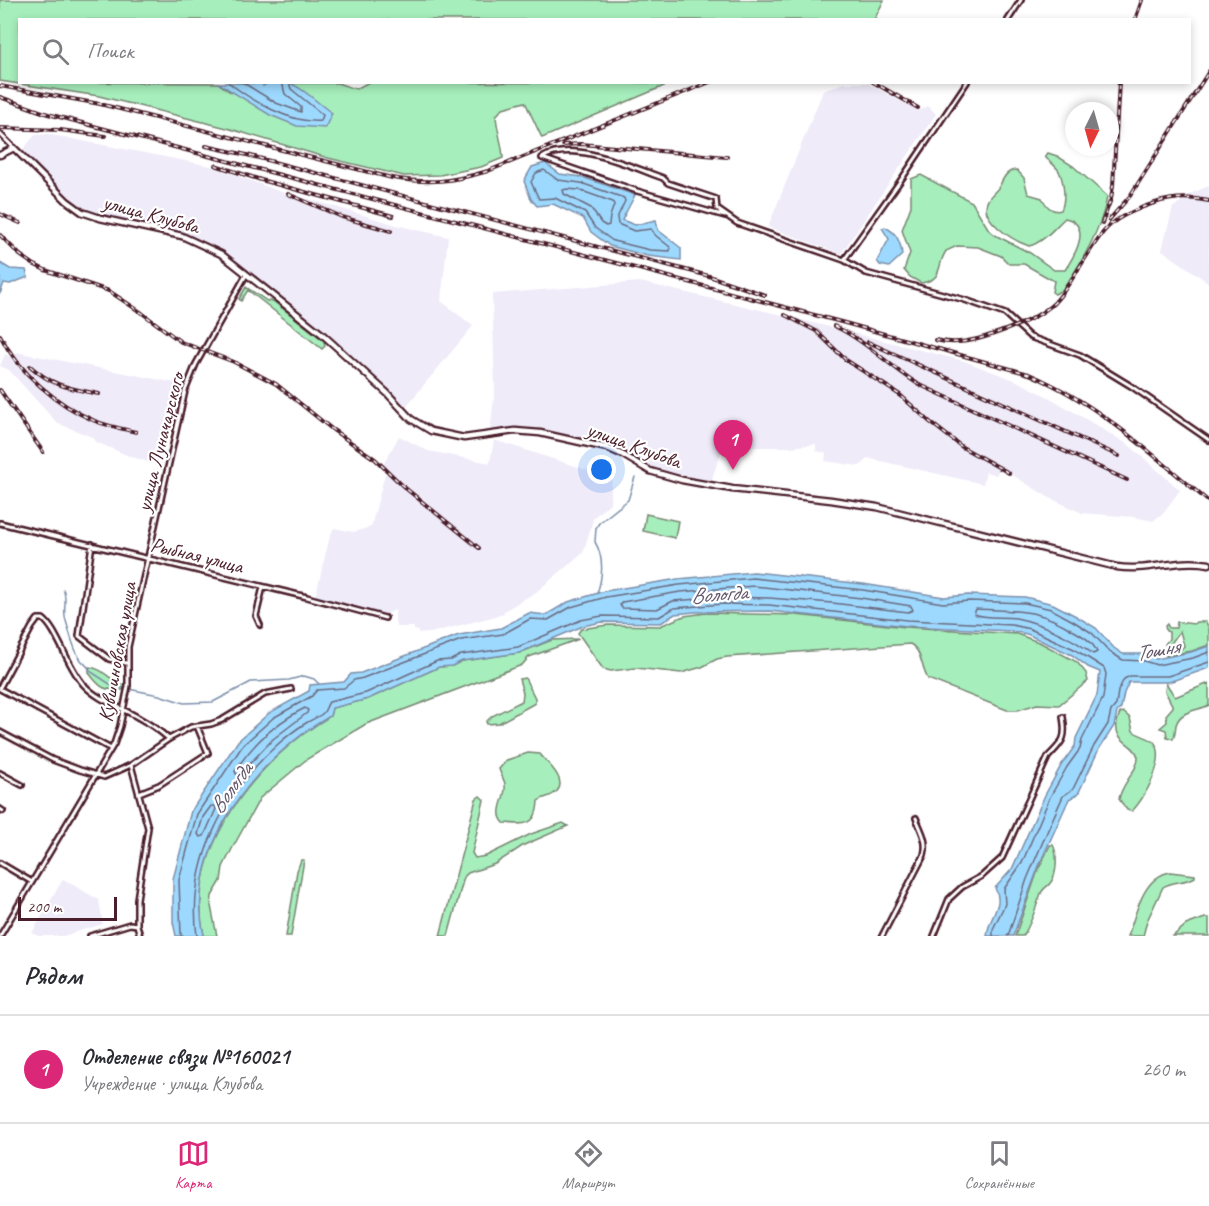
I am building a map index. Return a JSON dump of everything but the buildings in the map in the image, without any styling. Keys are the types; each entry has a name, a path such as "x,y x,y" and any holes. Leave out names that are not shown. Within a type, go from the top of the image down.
{"main road":[{"path":"0,155 14,148"},
{"name":"улица Клубова","path":"14,148 67,201 82,212 193,240 217,251 332,342 416,423 436,433 464,438 519,431 540,433 614,450 650,471 682,480 877,507 1117,567 1135,568 1174,562 1209,564"}],"street":[{"path":"1009,18 1021,0"},
{"path":"844,260 966,84"},
{"name":"улица Клубова","path":"0,134 14,148"},
{"path":"725,216 636,190 542,158 551,152 591,152 663,178 668,183 716,199 717,209 737,223 844,260 866,273 965,300 1005,314 1030,337 1080,355 1131,386 1209,440"},
{"name":"улица Луначарского","path":"148,558 187,384 246,274"},
{"name":"Рыбная улица","path":"0,523 386,618"},
{"path":"92,544 80,636 109,659 127,663"},
{"name":"Кувшиновская улица","path":"0,936 111,749 118,733 128,686 129,641 148,558"},
{"path":"260,625 256,616 263,587"},
{"path":"111,749 0,688 22,643 38,619 47,622 69,666 86,687 138,717 169,739"},
{"path":"0,732 53,760 106,776 131,765 169,739 197,726 222,720 258,697 291,689"},
{"path":"934,936 949,899 955,892 982,876 1002,858 1048,757 1061,745 1065,728 1063,717"},
{"path":"139,793 159,785 208,753 197,726"},
{"path":"131,765 148,828 137,899 137,925 140,936"},
{"path":"0,773 22,785"},
{"path":"882,936 924,855 926,846 916,818"},
{"path":"0,863 32,882"},
{"path":"90,936 130,924 137,925"}],"shaded area":[{"path":"840,84 869,84 919,111 928,106 936,114 841,254 768,227 823,91"},
{"path":"47,134 211,166 300,199 302,197 400,226 448,237 441,301 473,326 403,410 332,340 226,255 196,238 91,214 73,204 21,152 35,135"},
{"path":"1209,186 1209,283 1162,250 1173,207 1181,203 1183,197"},
{"path":"640,282 964,361 1017,381 1129,445 1180,490 1163,513 1153,521 1134,517 1082,513 999,470 996,475 986,472 983,484 867,458 859,466 825,461 826,453 816,451 816,444 790,447 723,447 711,481 663,472 601,443 524,428 490,431 495,390 492,294"},
{"path":"16,352 181,384 161,466 129,456 96,442 92,437 57,423 9,370 0,366 5,354 12,357"},
{"path":"399,436 428,451 490,463 494,440 612,478 610,503 594,517 583,553 536,592 504,611 504,614 430,633 418,633 414,627 397,627 395,610 385,615 315,598 334,528 353,532 371,527 385,474 389,470 383,465"},
{"path":"63,879 99,900 103,924 63,936 38,936 32,933"}],"green space":[{"path":"0,0 884,0 875,18 18,18 18,84 0,81"},
{"path":"20,84 219,84 229,91 332,114 292,84 340,84 356,89 365,84 669,84 542,138 525,102 503,108 496,116 503,158 481,167 440,175 404,176 328,158 227,128 99,96"},
{"path":"1048,153 1073,166 1107,196 1101,220 1090,245 1062,290 1055,294 1052,292 1054,281 1024,264 1009,264 1001,256 978,247 957,246 946,251 936,276 928,281 921,283 910,277 904,270 910,253 902,230 911,206 911,179 921,175 972,202 989,230 995,235 1030,253 1054,270 1065,270 1079,241 1078,227 1073,222 1065,218 1044,238 1029,246 1007,234 992,222 986,207 989,198 999,187 1006,174 1017,170 1024,178 1028,194 1042,198 1052,209 1061,210 1064,196 1062,180 1058,169 1045,157"},
{"path":"246,287 267,301 273,301 324,341 325,346 322,349 248,290 241,301 239,299"},
{"path":"646,514 678,521 675,538 643,531"},
{"path":"706,613 796,615 906,627 1017,634 1041,643 1077,662 1086,673 1088,681 1059,705 1037,704 1018,710 1007,710 928,679 917,650 910,644 727,657 681,673 636,668 611,671 603,669 578,633 581,629 608,625 660,626 684,616"},
{"path":"1177,622 1194,624 1206,622 1209,629 1209,645 1165,656 1177,647 1181,649 1184,646 1180,631 1170,645 1165,644 1169,639 1169,632 1166,631 1165,626 1167,624 1169,628 1176,628"},
{"path":"579,639 529,657 522,665 366,724 307,759 260,798 223,867 221,881 212,896 211,906 217,936 204,936 201,903 205,870 216,838 233,808 254,781 303,734 330,716 332,708 368,699 439,667 452,666 462,661 519,653 552,640"},
{"path":"89,667 125,685 124,690 107,689 100,685 89,673"},
{"path":"525,678 535,698 535,703 499,723 487,724 486,722 492,716 522,701 523,693 519,679"},
{"path":"1166,683 1175,697 1209,683 1209,705 1181,716 1173,739 1167,737 1166,730 1160,728 1167,722 1166,715 1173,707 1165,691"},
{"path":"1123,712 1130,718 1133,731 1152,740 1158,749 1153,778 1132,811 1127,810 1119,799 1120,793 1138,762 1136,752 1119,736 1117,730 1120,713"},
{"path":"528,753 540,754 556,772 560,783 559,788 554,794 538,801 535,815 528,822 524,824 504,823 500,809 505,784 499,769 507,760"},
{"path":"480,796 484,800 472,853 475,858 486,856 531,834 563,823 568,826 524,845 495,864 468,873 464,877 448,936 440,936 476,799"},
{"path":"1050,845 1053,845 1055,849 1056,859 1053,878 1041,893 1031,922 1023,936 1015,936 1037,873"},
{"path":"301,860 304,860 291,936 286,936 297,871"},
{"path":"1170,872 1195,875 1195,877 1163,887 1147,921 1143,936 1128,936 1147,888 1161,875"},
{"path":"1209,918 1209,936 1173,936 1186,925"}],"water":[{"path":"220,84 262,84 263,86 291,84 300,88 332,113 325,128 297,126 270,115"},
{"path":"545,163 560,174 582,177 635,195 622,220 635,225 656,220 658,230 681,248 681,260 648,256 610,246 591,232 583,218 553,204 537,206 531,199 524,181 532,167"},
{"path":"885,227 897,238 902,255 889,267 880,265 877,261 889,239 882,228"},
{"path":"0,263 10,269 26,270 28,277 10,284 4,283 0,294"},
{"name":"Вологда","path":"754,572 863,584 944,597 968,595 1025,597 1053,604 1076,616 1096,628 1114,648 1123,654 1145,654 1156,659 1209,646 1209,668 1169,682 1129,682 1114,726 1099,749 1078,794 1069,799 1040,863 1013,936 987,936 998,900 995,888 1012,869 1045,795 1075,746 1076,738 1097,695 1100,672 1088,667 1072,655 1027,634 1011,631 907,626 769,611 694,612 675,614 661,623 602,622 583,626 519,653 462,661 452,666 439,667 368,699 332,708 330,716 277,755 253,780 232,808 216,838 205,870 201,902 204,936 176,936 173,922 173,879 191,811 238,741 269,713 309,691 310,685 344,682 351,674 361,673 459,635 501,628 529,613 546,615 568,602 605,591 678,579"}],"waterway":[{"path":"597,593 602,567 595,542 596,528 628,500 635,477"},
{"path":"63,589 65,617 76,651 90,671 113,686 159,695 184,703 213,702 251,682 289,680 304,676 314,679 319,684"}],"railway":[{"path":"1136,18 1142,0"},
{"path":"1109,220 1130,196 1209,71"},
{"path":"0,86 100,104 392,178 429,181 451,180 488,171 705,84"},
{"path":"876,84 918,108"},
{"path":"1102,223 1113,186 1119,84"},
{"path":"0,97 48,114 845,323 1029,374 1078,399 1124,431 1209,502"},
{"path":"0,128 60,130 105,136"},
{"path":"563,145 581,144 727,157"},
{"path":"206,146 709,276 765,295"},
{"path":"215,165 393,216"},
{"path":"288,194 342,217 391,231"},
{"path":"935,340 965,342 979,339 1034,318 1054,303 1093,245 1116,220 1144,207 1171,199 1189,198 1209,201"},
{"path":"0,214 20,223"},
{"path":"0,235 20,255 33,264 109,291 181,342 234,362 276,384 333,430 375,459 404,487 479,548"},
{"path":"785,315 816,331 846,360 900,395 962,447 1009,473"},
{"path":"834,326 856,338 918,384 1127,480"},
{"path":"0,335 28,375 53,397 95,421 136,432"},
{"path":"868,342 1119,456"},
{"path":"30,366 54,383 99,394"},
{"path":"0,390 43,452"}],"place":[{"name":"Отделение связи №160021","path":"733,470"}],"water label":[{"name":"Тошня","path":"1157,650"}]}
